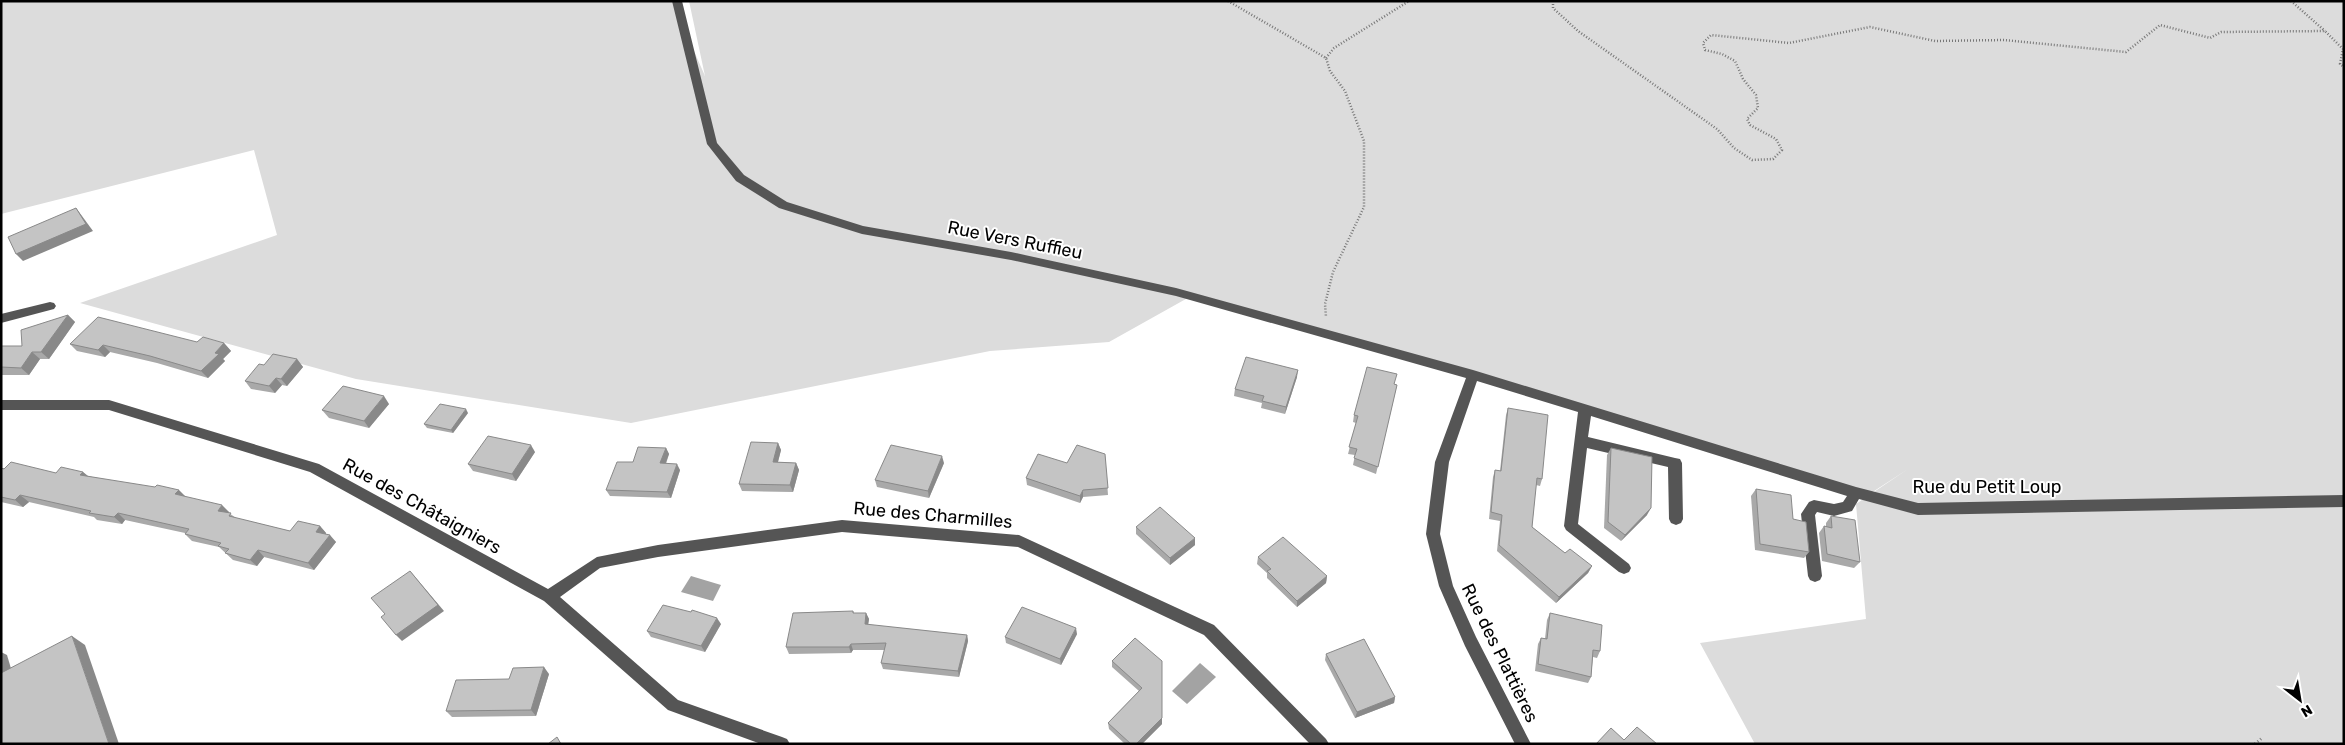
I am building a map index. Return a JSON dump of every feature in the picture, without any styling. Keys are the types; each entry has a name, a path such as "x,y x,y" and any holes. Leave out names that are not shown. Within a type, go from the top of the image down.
{"street":[{"name":"Rue Vers Ruffieu","path":"678,1 712,144 740,178 782,205 862,230 1011,256 1176,292 1473,375 1585,409"},
{"path":"1,319 50,306"},
{"name":"Rue des Plattières","path":"1473,375 1442,462 1433,534 1446,586 1470,641 1524,744"},
{"name":"Rue des Châtaigniers","path":"1,404 109,406 314,468 549,597 673,705 782,744"},
{"path":"1585,409 1571,526 1624,568"},
{"name":"Rue du Petit Loup","path":"1585,409 1856,493 1918,509 2344,501"},
{"path":"1581,441 1675,463 1676,519"},
{"path":"1815,576 1808,514 1814,506 1834,510 1847,507 1856,493"},
{"name":"Rue des Charmilles","path":"549,597 598,563 658,551 842,526 1019,541 1209,630 1321,744"}],"path":[{"path":"1228,1 1326,58 1330,72 1345,91 1364,141 1364,207 1331,280 1325,304 1329,334"},
{"path":"1326,58 1334,48 1409,1"},
{"path":"1553,1 1552,8 1578,31 1717,129 1734,148 1752,160 1773,159 1782,150 1776,139 1750,125 1747,119 1758,108 1756,95 1743,79 1735,61 1722,54 1705,50 1702,43 1711,35 1789,43 1870,27 1935,41 2004,40 2126,52 2160,25 2210,38 2221,32 2325,32"},
{"path":"2291,1 2343,49 2340,64 2344,67"},
{"path":"2255,744 2262,738"}],"shaded area":[{"path":"1,1 672,1 705,76 689,1 2344,1 2344,744 1755,744 1700,643 1866,619 1856,504 1908,469 1868,495 1193,295 1109,342 990,351 631,423 356,379 80,303 277,235 254,150 1,214"},
{"path":"691,576 721,585 713,601 681,592"},
{"path":"1200,663 1216,677 1187,704 1172,691"}],"building":[{"path":"76,208 86,224 16,254 8,237"},
{"path":"68,315 41,352 32,352 21,368 1,367 1,346 22,346 21,330"},
{"path":"98,317 197,342 203,337 224,343 215,353 219,354 201,371 103,345 98,350 70,344"},
{"path":"273,354 297,359 281,379 276,378 269,386 245,381 259,364 264,365"},
{"path":"1246,357 1298,370 1286,407 1262,401 1264,396 1235,389"},
{"path":"1367,367 1397,374 1394,384 1397,385 1378,467 1354,458 1357,449 1349,447 1358,416 1354,415"},
{"path":"343,386 384,396 364,421 322,410"},
{"path":"440,404 466,409 451,430 424,424"},
{"path":"1508,408 1548,415 1542,479 1537,478 1532,527 1565,553 1570,549 1592,566 1559,597 1499,545 1502,515 1491,512 1495,470 1501,471"},
{"path":"488,436 531,445 512,474 468,464"},
{"path":"751,442 778,443 773,462 796,463 790,485 739,484"},
{"path":"891,445 942,456 928,491 875,480"},
{"path":"1077,445 1105,454 1108,488 1083,490 1080,496 1026,478 1038,454 1067,463"},
{"path":"638,447 666,448 660,463 677,464 667,492 606,490 617,462 633,462"},
{"path":"1611,448 1652,457 1651,508 1625,535 1608,522"},
{"path":"11,462 56,473 61,467 83,472 80,475 155,487 157,485 179,490 175,494 222,505 218,511 231,513 229,516 290,531 298,521 320,526 316,532 330,535 308,563 258,550 250,560 225,553 229,549 218,546 221,543 185,534 189,529 118,513 114,517 89,513 91,511 20,495 15,500 1,497 1,468 4,469"},
{"path":"1756,489 1791,495 1793,519 1806,522 1809,552 1760,544"},
{"path":"1160,507 1195,538 1170,558 1136,527"},
{"path":"1831,516 1855,520 1860,562 1827,554 1824,526 1832,528"},
{"path":"1283,537 1327,576 1297,601 1267,571 1271,569 1258,557"},
{"path":"410,571 438,605 396,635 381,617 385,614 371,598"},
{"path":"663,605 691,612 692,610 717,618 701,646 647,631"},
{"path":"1022,607 1076,628 1060,659 1005,637"},
{"path":"853,611 853,613 866,613 865,624 967,635 958,671 881,663 886,643 851,644 849,647 786,647 793,613"},
{"path":"1550,613 1602,625 1600,651 1593,650 1591,677 1538,664 1541,638 1547,639"},
{"path":"72,636 109,744 1,744 1,673"},
{"path":"1135,638 1162,661 1162,718 1136,744 1131,744 1108,723 1142,688 1112,661"},
{"path":"1364,639 1395,697 1357,712 1326,654"},
{"path":"544,667 531,710 446,711 456,680 509,679 513,668"},
{"path":"1637,727 1657,744 1596,744 1611,728 1624,740"},
{"path":"557,737 561,744 548,744"}]}
